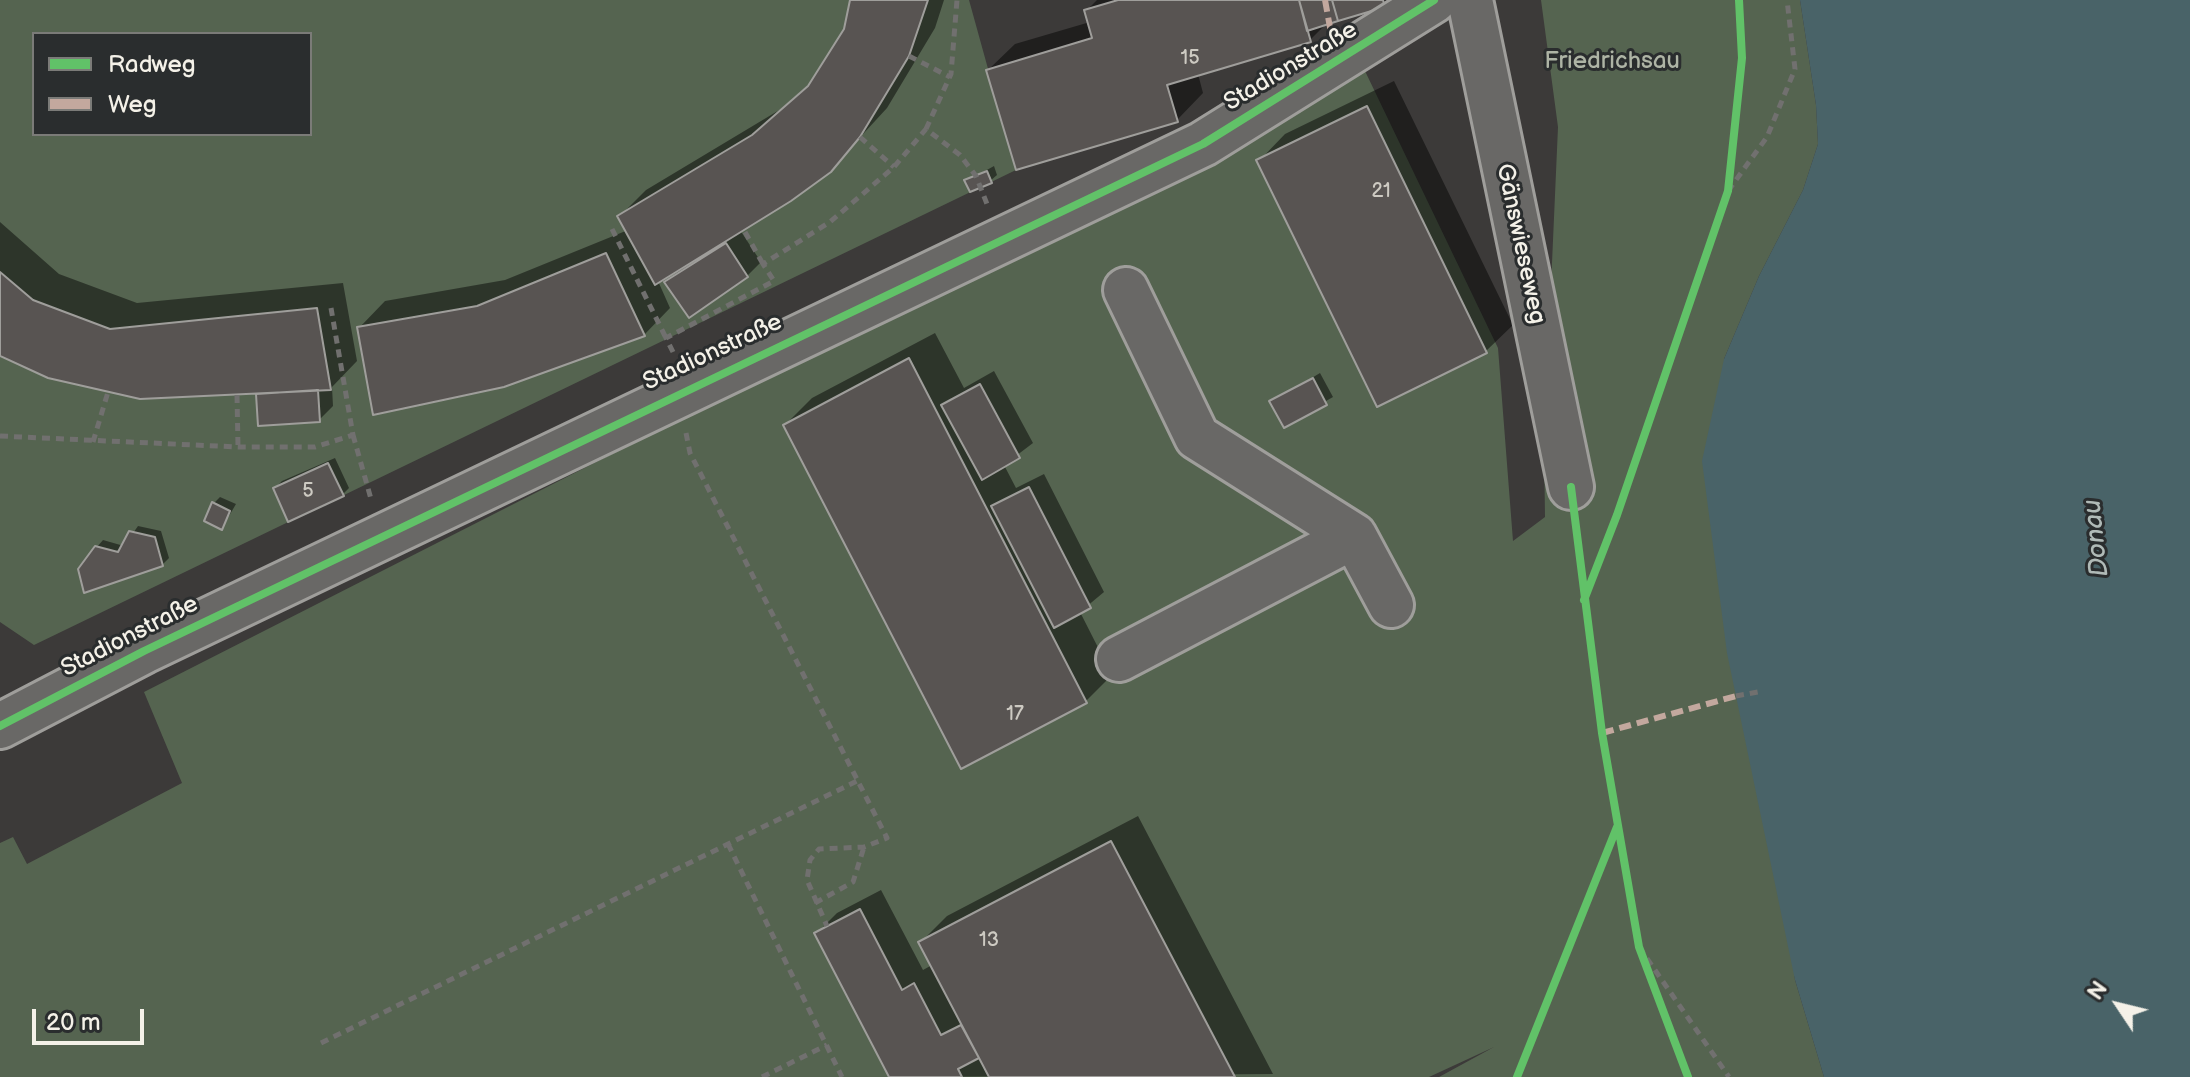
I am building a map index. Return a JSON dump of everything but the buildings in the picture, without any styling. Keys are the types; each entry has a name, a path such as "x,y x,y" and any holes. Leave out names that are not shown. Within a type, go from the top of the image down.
{"street":[{"name":"Stadionstraße","path":"0,726 229,609 1203,144 1434,0"},
{"name":"Gänswieseweg","path":"1470,0 1571,487"},
{"path":"1126,290 1197,437 1354,536 1391,605"},
{"path":"1119,659 1354,536"}],"path":[{"path":"763,264 830,222 894,167 926,129 950,77 957,0"},
{"path":"1728,191 1767,137 1795,69 1787,0"},
{"path":"909,56 950,77"},
{"path":"926,129 960,155 976,176 988,205"},
{"path":"860,137 894,167"},
{"path":"1728,191 1731,161"},
{"path":"612,229 676,359"},
{"path":"666,338 774,281 745,232"},
{"path":"331,308 353,435 373,504"},
{"path":"93,442 108,392"},
{"path":"237,395 238,447"},
{"path":"685,429 690,453 887,838 864,847 819,849 810,860 807,880 827,926"},
{"path":"0,436 93,442 315,447 353,435"},
{"path":"1736,696 1758,692"},
{"path":"321,1043 857,781"},
{"path":"728,844 842,1077"},
{"path":"815,903 853,882 864,847"},
{"path":"1639,947 1729,1077"},
{"path":"762,1077 827,1045"}],"green space":[{"path":"0,0 969,0 1016,170 34,645 0,622"},
{"name":"Friedrichsau","path":"1541,0 1800,0 1816,105 1818,144 1803,190 1759,276 1724,359 1795,980 1824,1077 1439,1077 1494,1047 1429,1077 0,1077 0,843 13,837 27,864 182,783 144,692 1365,71 1498,348 1513,541 1545,517 1544,444 1558,127"}],"water":[{"name":"Donau","path":"1800,0 2190,0 2190,1077 1824,1077 1795,980 1727,653 1702,461 1724,359 1759,276 1803,190 1818,144 1816,105"}],"marked path":[{"path":"1325,0 1333,44"},
{"path":"1602,733 1736,696"}],"cycle path":[{"path":"0,726 144,651 1203,144 1434,0"},
{"path":"1584,600 1617,515 1728,191 1742,58 1739,0"},
{"path":"1571,487 1602,733 1639,947 1688,1077"},
{"path":"1517,1077 1617,827"}]}
